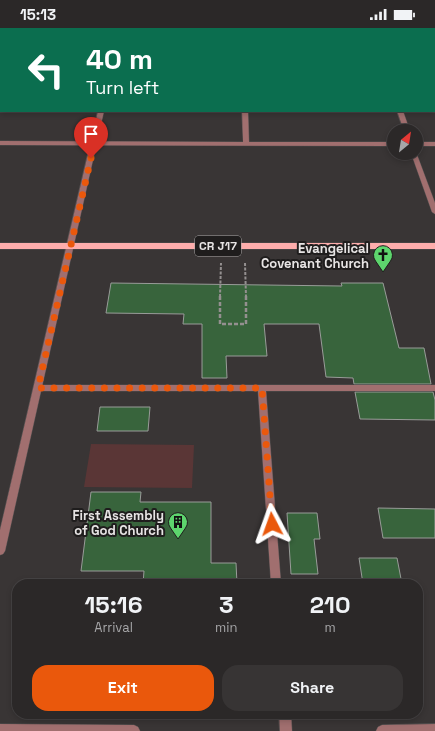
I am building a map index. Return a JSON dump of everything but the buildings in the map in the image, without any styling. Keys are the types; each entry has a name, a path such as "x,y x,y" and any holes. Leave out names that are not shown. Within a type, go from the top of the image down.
{"main road":[{"name":"CR J17","path":"0,246 435,246"}],"street":[{"path":"0,551 101,112"},
{"path":"245,112 246,143"},
{"path":"400,112 405,124"},
{"path":"0,143 387,144"},
{"path":"423,144 435,144"},
{"path":"416,160 435,212"},
{"path":"38,388 435,388"},
{"path":"262,388 276,579"},
{"path":"285,719 286,731"},
{"path":"0,730 134,731"},
{"path":"382,731 435,730"}],"path":[{"path":"221,264 220,324 246,324 246,263"}],"shaded area":[{"path":"91,444 194,445 192,488 84,487"}],"place":[{"name":"Evangelical Covenant Church","path":"383,272"},
{"name":"First Assembly of God Church","path":"178,539"}],"route":[{"path":"91,158 38,388 262,388 272,524"}]}
